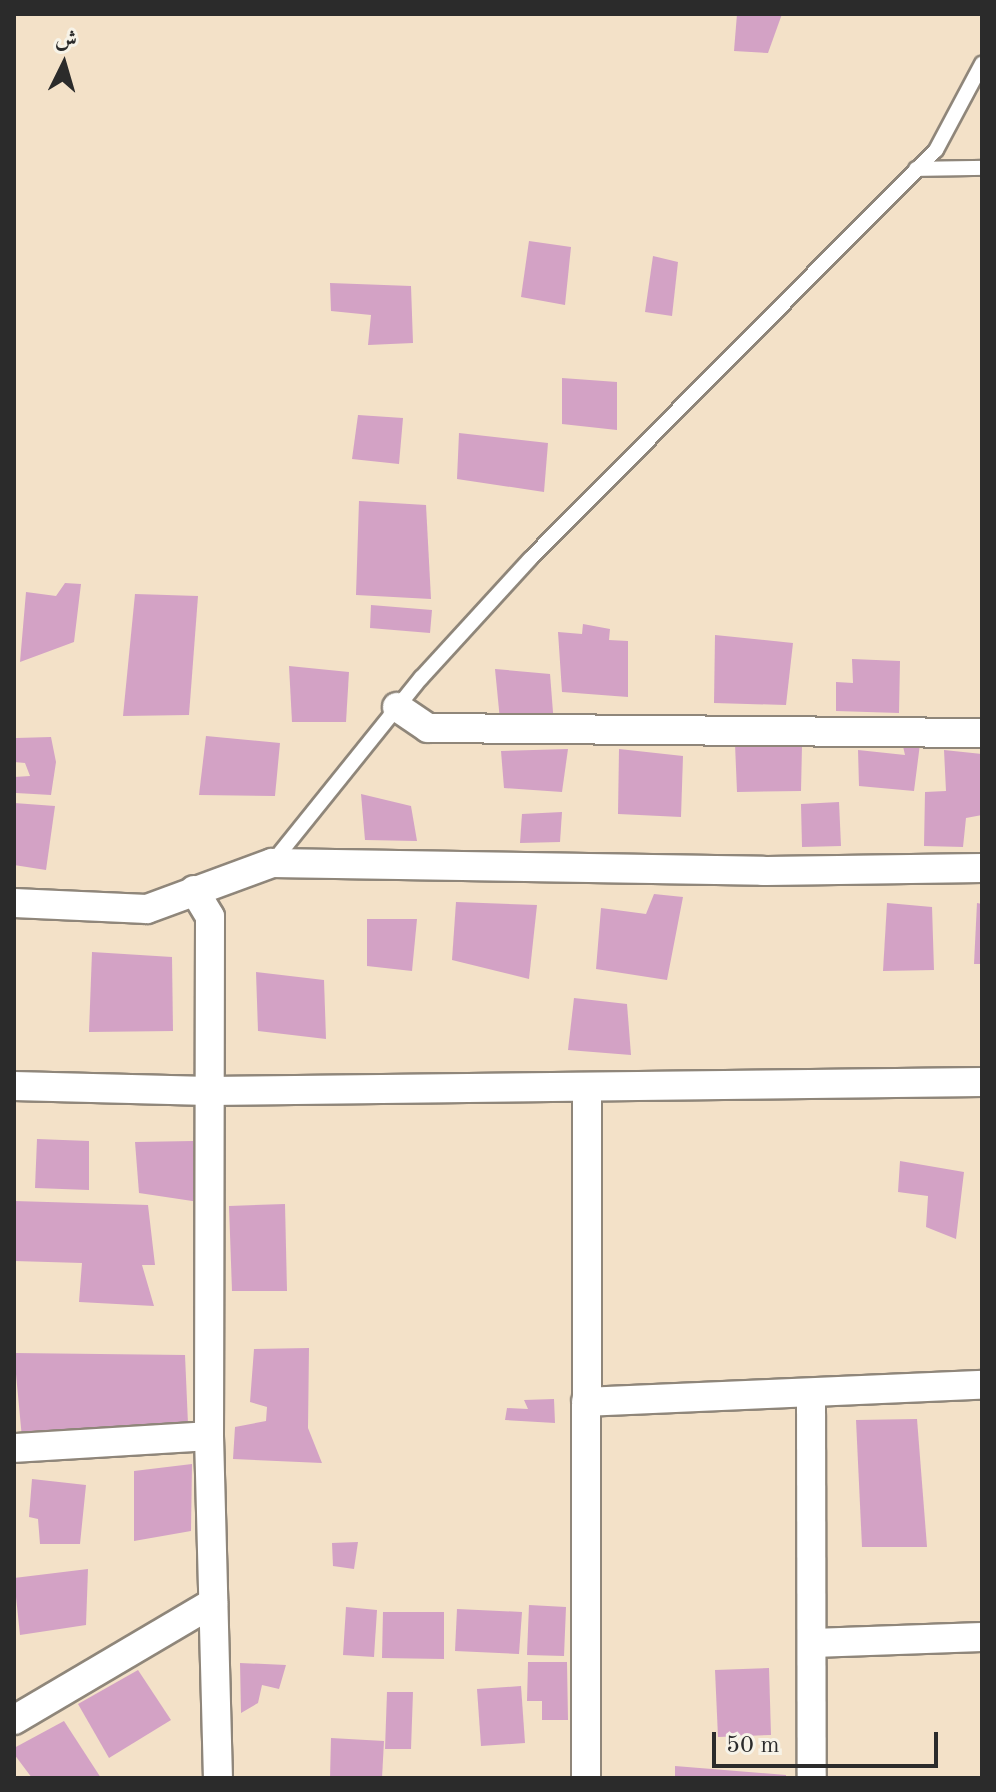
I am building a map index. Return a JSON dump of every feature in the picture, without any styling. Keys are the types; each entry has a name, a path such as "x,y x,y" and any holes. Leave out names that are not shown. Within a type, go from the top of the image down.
{"street":[{"path":"397,707 428,728 982,733"},
{"path":"14,903 147,909 272,863 763,871 982,868"},
{"path":"194,890 210,917 209,1436 218,1778"},
{"path":"14,1086 209,1091 982,1082"},
{"path":"586,1778 587,1087"},
{"path":"586,1402 982,1385"},
{"path":"811,1394 812,1778"},
{"path":"14,1448 209,1436"},
{"path":"14,1720 213,1603"},
{"path":"813,1643 982,1637"}],"lane":[{"path":"272,863 397,707 530,559 936,150 982,64"},
{"path":"916,169 982,168"}],"building":[{"path":"737,14 782,14 768,53 734,51"},
{"path":"529,241 571,247 565,305 521,297"},
{"path":"653,256 678,262 672,316 645,312"},
{"path":"330,283 411,286 413,343 368,345 371,315 331,311"},
{"path":"562,378 617,382 617,430 562,424"},
{"path":"358,415 403,418 399,464 352,459"},
{"path":"459,433 548,443 544,492 457,479"},
{"path":"359,501 426,505 431,599 356,595"},
{"path":"65,583 81,584 74,642 20,662 26,592 56,596"},
{"path":"135,594 198,596 189,715 123,716"},
{"path":"371,605 432,610 430,633 370,628"},
{"path":"583,624 610,629 609,640 628,641 628,697 562,692 558,632 582,634"},
{"path":"715,635 793,643 786,705 714,703"},
{"path":"852,659 900,661 899,713 836,711 836,682 853,683"},
{"path":"289,666 349,672 346,722 292,722"},
{"path":"495,669 550,674 554,725 500,720"},
{"path":"206,736 280,743 275,796 199,795"},
{"path":"51,737 56,762 51,795 16,793 14,777 30,776 25,763 14,762 16,738"},
{"path":"902,742 920,744 914,791 859,786 858,750 905,755"},
{"path":"735,744 802,746 801,791 737,792"},
{"path":"568,749 562,792 504,788 501,751"},
{"path":"619,749 683,756 681,817 618,814"},
{"path":"944,750 982,754 982,815 966,818 963,847 924,846 925,792 946,791"},
{"path":"361,794 411,806 417,841 365,840"},
{"path":"839,802 841,846 802,847 801,804"},
{"path":"14,803 55,806 46,870 14,865"},
{"path":"562,812 560,842 520,843 522,814"},
{"path":"654,894 683,897 667,980 596,969 601,908 646,914"},
{"path":"456,902 537,905 529,979 452,960"},
{"path":"887,903 932,907 934,970 883,971"},
{"path":"977,903 982,904 982,964 974,964"},
{"path":"367,919 417,919 412,971 367,966"},
{"path":"92,952 172,957 173,1031 89,1032"},
{"path":"256,972 324,980 326,1039 258,1031"},
{"path":"574,998 627,1004 631,1055 568,1050"},
{"path":"37,1139 89,1141 89,1190 35,1188"},
{"path":"193,1141 199,1202 139,1193 135,1142"},
{"path":"900,1161 964,1172 956,1239 926,1227 928,1196 898,1192"},
{"path":"14,1201 148,1205 155,1265 142,1265 154,1306 79,1302 82,1263 14,1261"},
{"path":"285,1204 287,1291 232,1291 229,1206"},
{"path":"309,1348 308,1428 322,1463 233,1459 235,1427 266,1421 267,1407 250,1402 254,1349"},
{"path":"14,1353 185,1355 188,1424 23,1449"},
{"path":"554,1399 555,1423 505,1420 507,1408 528,1409 524,1400"},
{"path":"917,1419 927,1547 862,1547 856,1420"},
{"path":"192,1464 191,1531 134,1541 134,1471"},
{"path":"32,1479 86,1485 80,1544 40,1544 38,1519 29,1517"},
{"path":"358,1542 354,1569 333,1566 332,1543"},
{"path":"88,1569 86,1625 20,1635 14,1578"},
{"path":"529,1605 566,1607 564,1656 527,1655"},
{"path":"346,1607 377,1610 374,1657 343,1655"},
{"path":"457,1609 522,1612 519,1654 455,1651"},
{"path":"383,1612 444,1612 444,1659 382,1658"},
{"path":"528,1662 567,1662 568,1720 542,1720 542,1701 527,1701"},
{"path":"240,1663 286,1665 279,1689 262,1685 258,1703 241,1713"},
{"path":"769,1668 771,1735 718,1737 715,1670"},
{"path":"138,1670 171,1720 109,1758 78,1704"},
{"path":"521,1686 525,1743 481,1746 477,1689"},
{"path":"387,1692 413,1692 411,1749 385,1749"},
{"path":"64,1721 101,1778 32,1778 14,1754 14,1748"},
{"path":"331,1738 384,1741 382,1778 330,1778"},
{"path":"675,1766 786,1775 786,1778 675,1778"}]}
